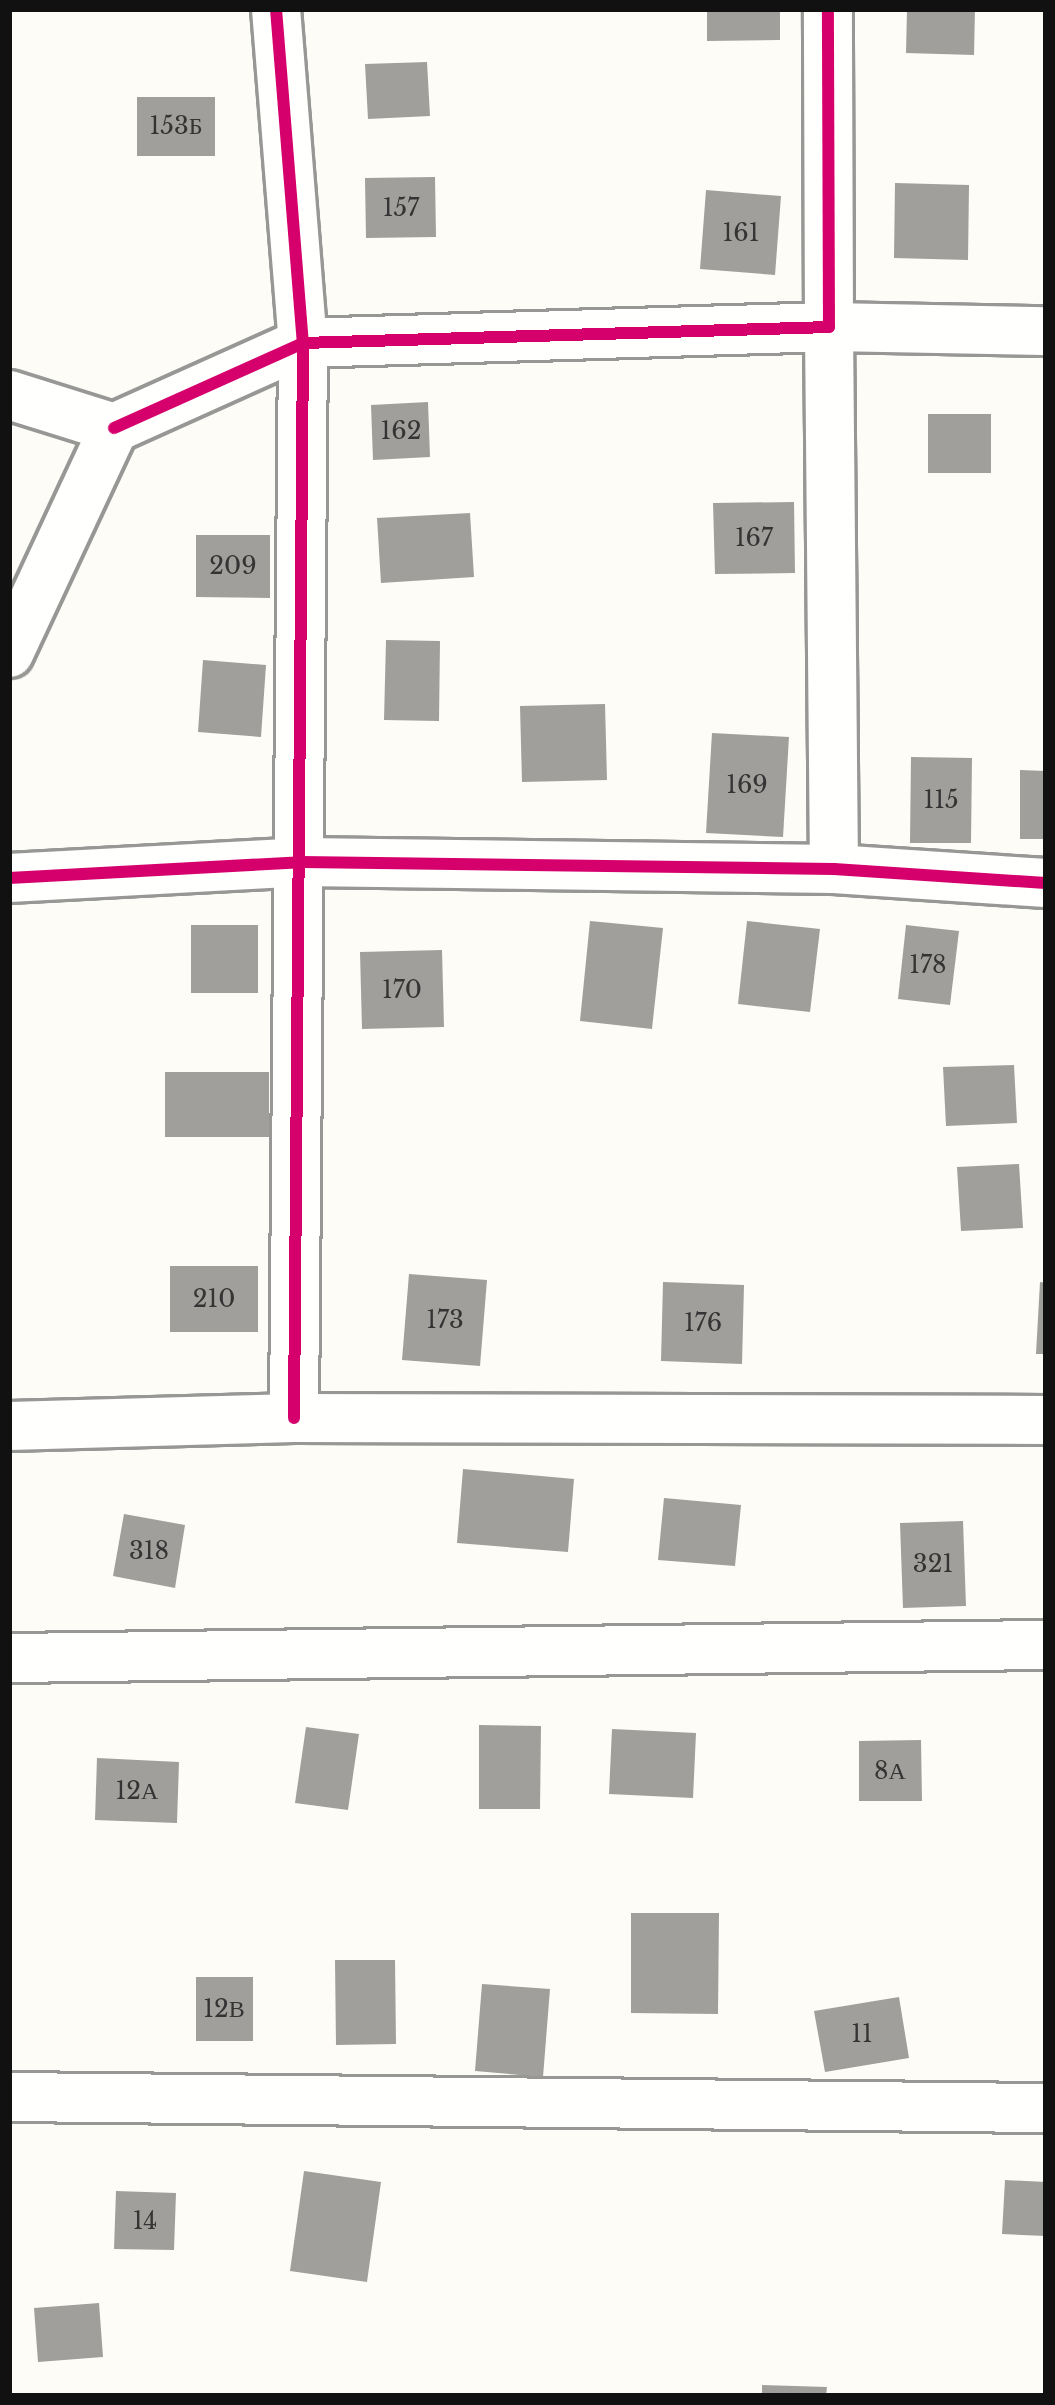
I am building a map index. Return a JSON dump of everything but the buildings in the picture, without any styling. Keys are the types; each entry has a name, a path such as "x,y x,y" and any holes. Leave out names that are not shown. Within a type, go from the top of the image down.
{"street":[{"path":"276,9 303,343 294,1418"},
{"path":"827,9 834,869"},
{"path":"9,653 114,428 303,343 829,327 1046,331"},
{"path":"9,395 114,428"},
{"path":"9,878 301,862 834,869 1046,883"},
{"path":"9,1426 294,1418 1046,1420"},
{"path":"9,1658 1046,1645"},
{"path":"9,2097 1046,2108"}],"cycle path":[{"path":"276,9 303,343 294,1418"},
{"path":"114,428 303,343 829,327 828,9"},
{"path":"9,878 301,862 834,869 1046,883"}]}
